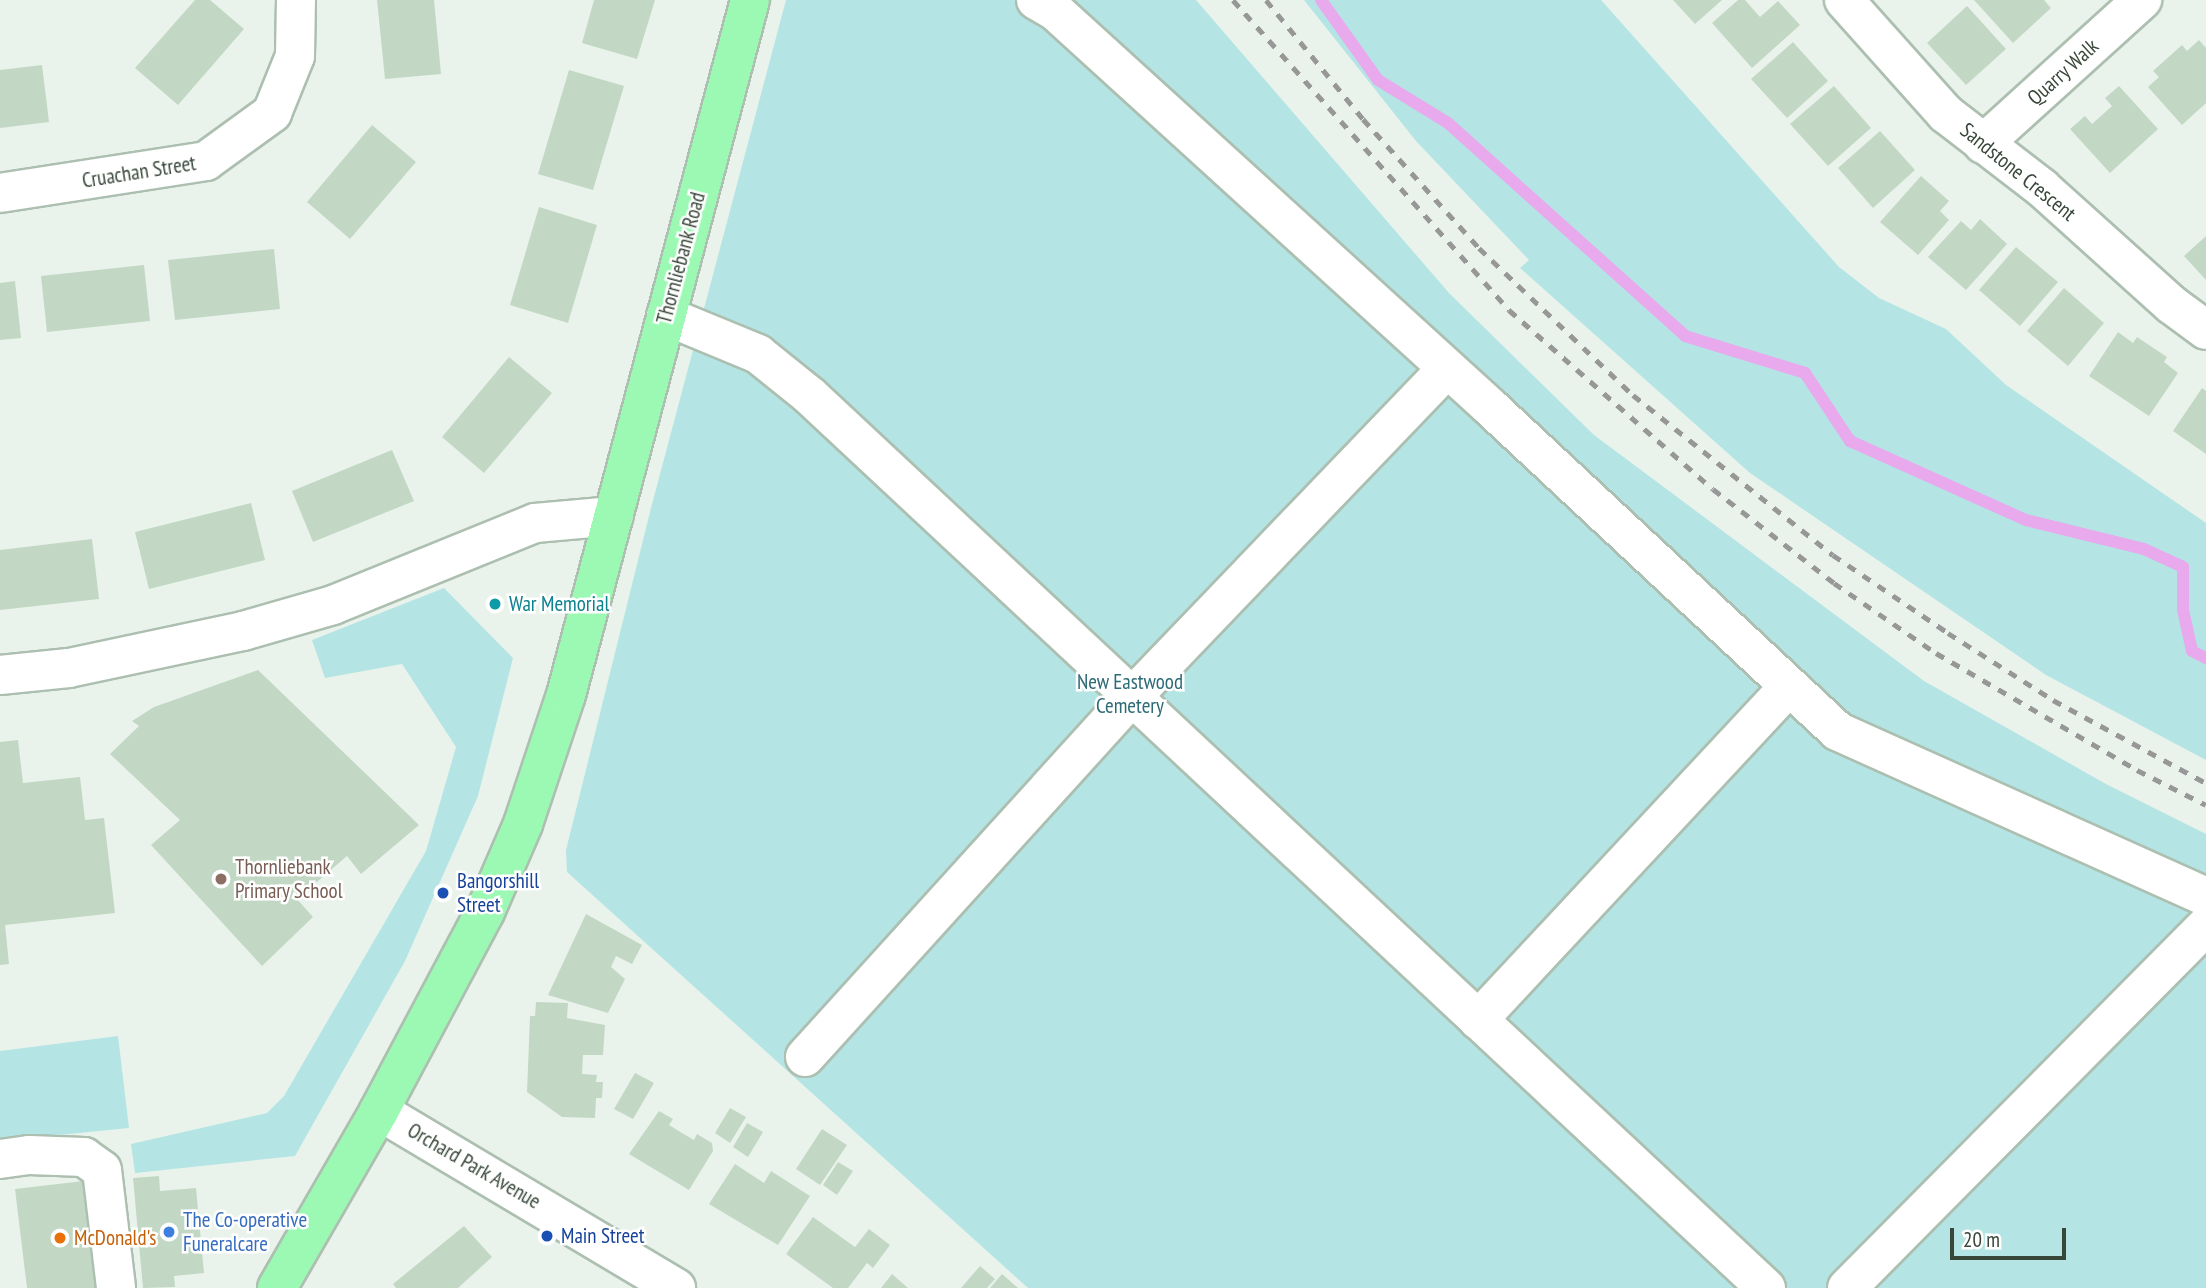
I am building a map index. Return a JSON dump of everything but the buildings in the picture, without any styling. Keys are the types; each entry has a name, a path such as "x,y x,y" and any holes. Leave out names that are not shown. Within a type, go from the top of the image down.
{"main road":[{"name":"Thornliebank Road","path":"614,516 750,0"},
{"path":"276,1288 379,1111 513,849 566,695 614,516"}],"street":[{"name":"Cruachan Street","path":"0,193 206,161 272,113 295,56 296,0"},
{"path":"1036,0 1055,12 1447,368 1837,731 2206,897"},
{"name":"Sandstone Crescent","path":"1844,0 1946,114 2042,188 2172,305 2206,330"},
{"name":"Quarry Walk","path":"1983,144 2143,0"},
{"path":"666,316 758,354 809,395 1766,1288"},
{"path":"805,1057 1132,697 1447,368"},
{"path":"0,675 69,668 243,631 333,604 535,523 614,516"},
{"path":"1478,1020 1789,687"},
{"path":"1847,1288 2206,926"},
{"name":"Orchard Park Avenue","path":"379,1111 676,1288"},
{"path":"0,1159 29,1155 84,1157 102,1170 116,1288"}],"green space":[{"name":"New Eastwood Cemetery","path":"786,0 1196,0 1449,293 1594,435 1924,681 2106,784 2206,834 2206,1288 1028,1288 567,872 566,850 651,508"},
{"path":"1304,0 1601,0 1839,267 1879,298 1946,329 2006,385 2206,523 2206,760 2046,675 1750,473 1520,268 1529,260 1416,141"},
{"path":"444,588 513,658 478,796 405,961 295,1156 135,1173 131,1144 267,1113 284,1096 426,851 456,747 402,664 325,678 312,640"},
{"path":"118,1036 129,1128 0,1141 0,1051"}],"waterway":[{"path":"1321,0 1378,80 1448,123 1685,336 1805,373 1850,441 2026,520 2144,549 2183,567 2183,610 2192,651 2206,658"}],"railway":[{"path":"1233,0 1509,310 1713,489 1834,583 1936,653 2137,770 2206,805"},
{"path":"1266,0 1363,119 1479,248 1633,395 1833,555 1948,633 2053,700 2206,783"}],"place":[{"name":"War Memorial","path":"495,604"},
{"name":"Thornliebank Primary School","path":"221,879"},
{"name":"Bangorshill Street","path":"443,893"},
{"name":"The Co-operative Funeralcare","path":"169,1232"},
{"name":"Main Street","path":"547,1236"},
{"name":"McDonald's","path":"60,1238"}]}
